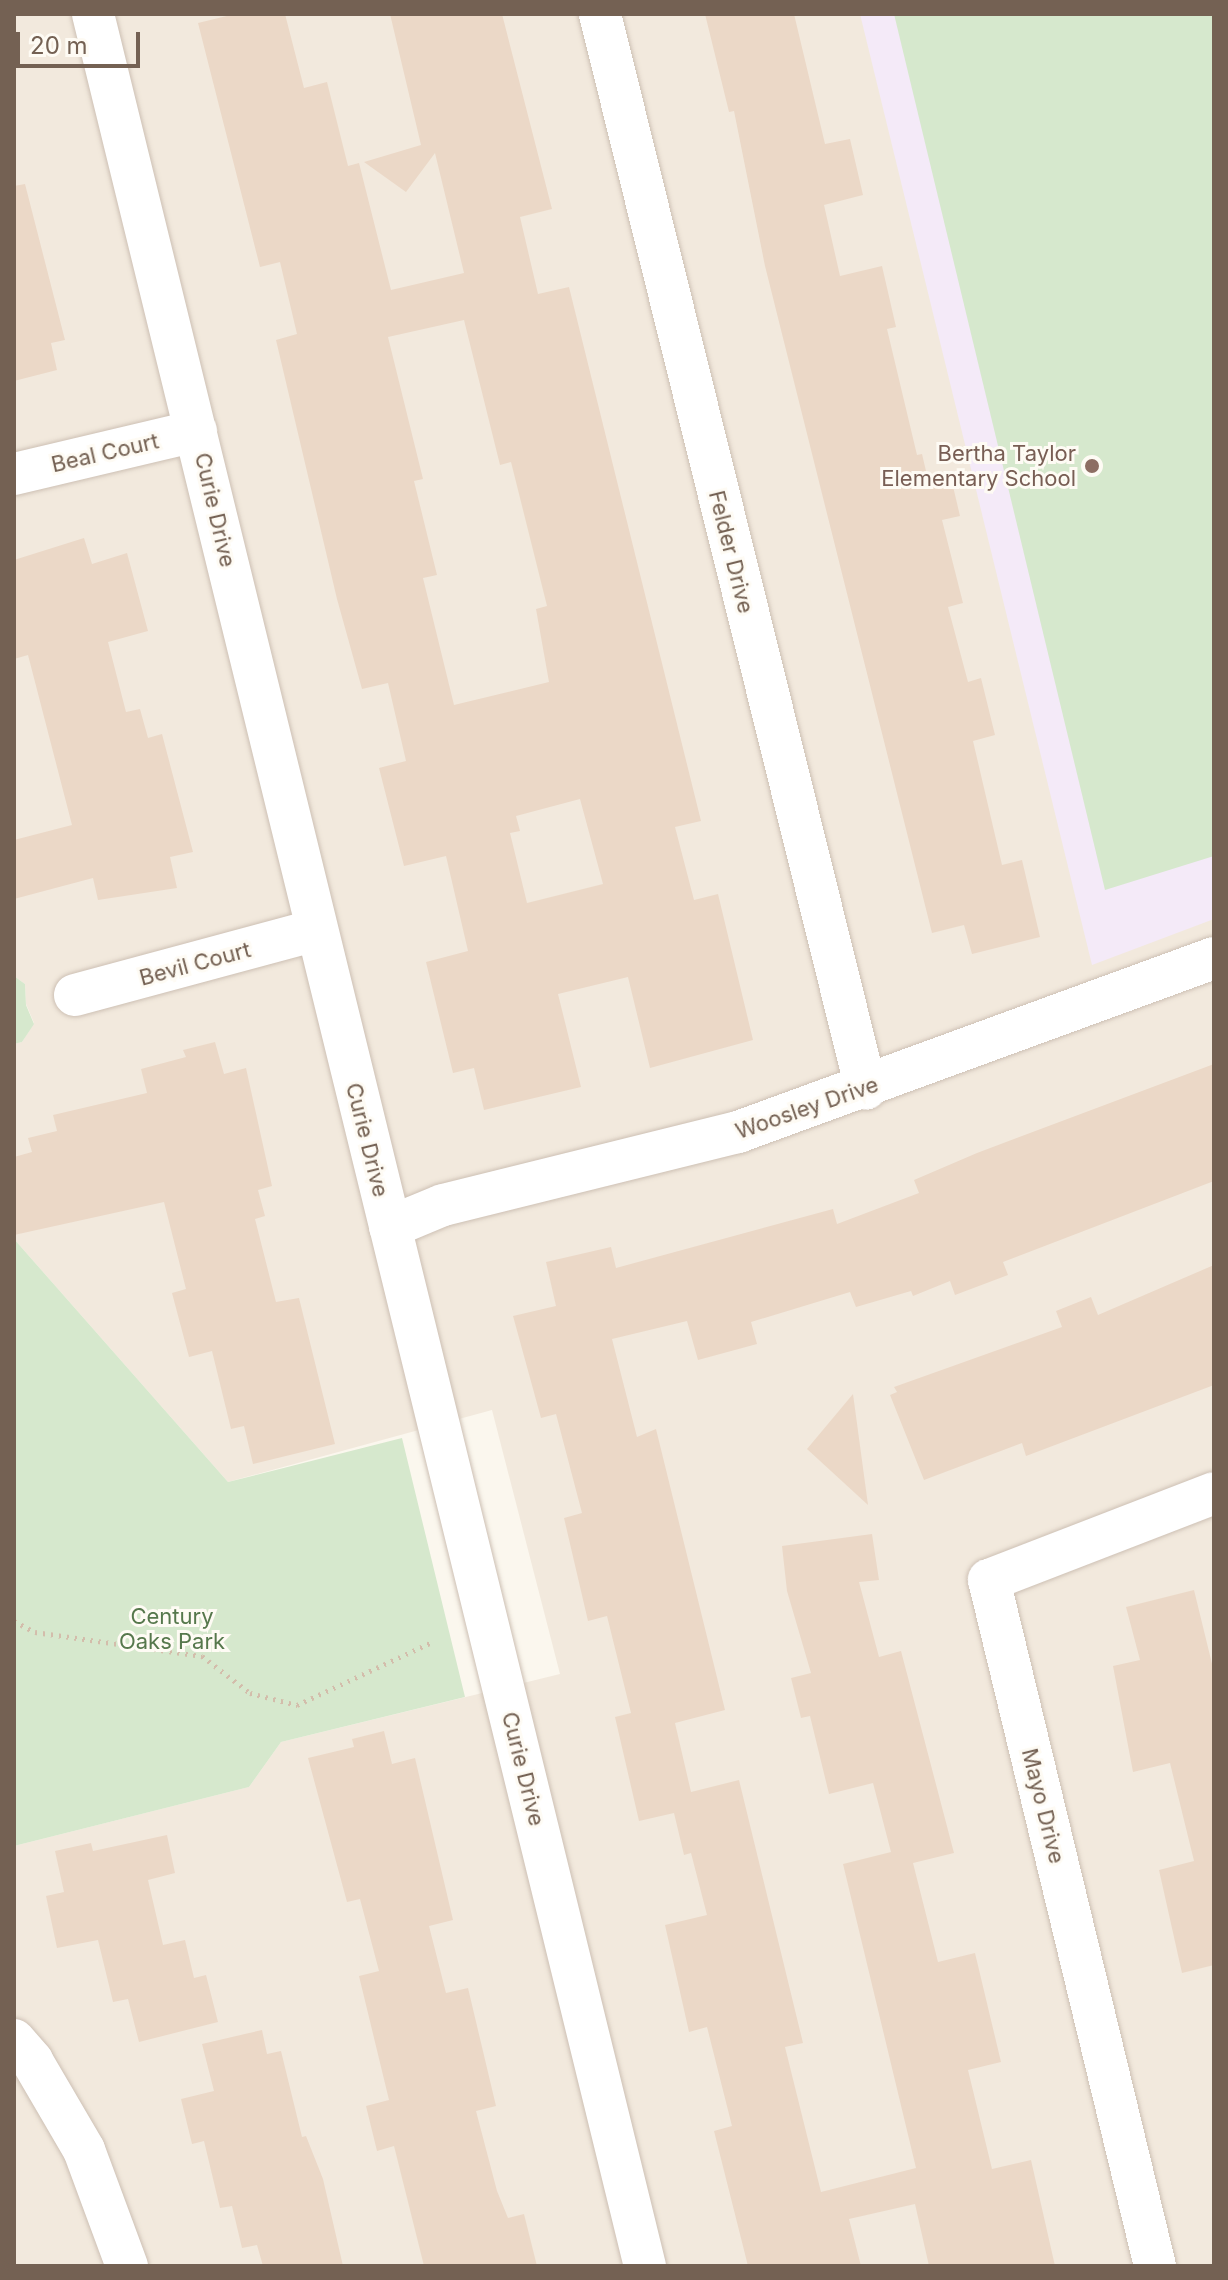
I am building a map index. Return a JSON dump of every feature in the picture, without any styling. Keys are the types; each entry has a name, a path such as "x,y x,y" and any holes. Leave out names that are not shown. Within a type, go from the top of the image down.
{"street":[{"name":"Curie Drive","path":"93,14 645,2266"},
{"name":"Felder Drive","path":"600,14 866,1089"},
{"name":"Beal Court","path":"14,474 196,431"},
{"name":"Bevil Court","path":"75,995 316,930"},
{"name":"Woosley Drive","path":"390,1227 443,1205 738,1132 866,1089 1214,958"},
{"name":"Mayo Drive","path":"1155,2266 989,1580 1214,1493"},
{"path":"14,2040 32,2061 84,2150 127,2266"}],"path":[{"path":"14,1621 35,1632 202,1656 250,1693 297,1705 432,1642"}],"shaded area":[{"path":"14,14 1214,14 1214,2266 14,2266 14,1846 249,1787 281,1742 560,1674 492,1410 228,1482 14,1239 14,1044 22,1042 34,1023 26,1004 25,984 14,976"},
{"name":"Bertha Taylor Elementary School","path":"860,14 1214,14 1214,919 1092,965"}],"green space":[{"name":"Bertha Taylor Elementary School","path":"894,14 1214,14 1214,856 1105,890"},
{"path":"14,976 25,984 26,1005 34,1024 22,1042 14,1044"},
{"name":"Century Oaks Park","path":"14,1239 228,1482 402,1438 465,1697 281,1742 249,1787 14,1846"}],"building":[{"path":"235,14 285,14 304,88 327,82 348,166 359,163 391,290 464,273 435,153 406,192 364,162 421,145 390,14 502,14 552,209 520,217 538,294 569,287 701,821 675,827 694,900 718,894 753,1040 650,1068 628,977 558,994 581,1087 484,1110 474,1068 453,1073 426,962 468,951 446,856 404,866 379,768 406,761 388,683 362,689 337,599 276,340 297,334 280,262 260,267 198,23","holes":["464,320 500,465 511,462 547,606 536,609 549,682 454,705 423,578 437,575 414,481 423,479 388,337","580,799 603,884 527,903 510,833 520,831 516,816"]},
{"path":"705,14 794,14 825,144 850,139 863,195 824,205 840,276 882,266 896,327 887,329 917,455 922,454 930,488 952,482 960,516 942,520 963,603 948,607 968,682 981,678 995,735 973,741 1002,865 1022,860 1040,937 972,954 964,925 932,933 765,266 734,111 729,112"},
{"path":"25,184 65,340 51,343 57,370 14,381 14,186"},
{"path":"84,538 92,564 127,553 148,631 108,642 126,712 140,709 148,738 162,734 193,852 170,857 177,888 98,900 93,878 14,899 14,840 72,825 28,655 14,659 14,560"},
{"path":"215,1042 224,1074 246,1068 272,1186 258,1190 265,1216 255,1219 276,1302 299,1298 335,1444 253,1464 244,1426 231,1429 212,1351 189,1357 172,1293 186,1289 164,1202 14,1235 14,1157 32,1152 28,1138 57,1131 53,1115 147,1093 141,1069 186,1057 183,1050"},
{"path":"1214,1064 1214,1181 1003,1262 1008,1275 955,1295 950,1281 913,1296 911,1291 856,1307 850,1292 751,1322 757,1344 698,1360 687,1321 612,1339 637,1437 656,1429 725,1710 675,1723 691,1792 739,1780 803,2043 785,2047 821,2192 916,2168 843,1864 891,1852 873,1783 829,1794 810,1716 801,1718 791,1678 811,1673 787,1591 782,1546 872,1534 879,1580 859,1582 879,1657 901,1651 954,1853 913,1863 938,1962 975,1953 1001,2062 968,2070 992,2169 1031,2160 1055,2266 929,2266 915,2204 849,2219 861,2266 748,2266 714,2131 732,2126 707,2027 689,2032 665,1925 707,1915 691,1853 684,1855 674,1813 639,1821 615,1717 631,1713 607,1616 588,1621 564,1518 582,1513 556,1414 541,1418 513,1316 556,1306 546,1262 611,1247 616,1268 833,1209 837,1224 919,1193 914,1180 977,1153"},
{"path":"1214,1265 1214,1385 1026,1456 1022,1443 924,1480 890,1395 897,1392 894,1387 1062,1327 1056,1311 1091,1297 1098,1315"},
{"path":"853,1394 868,1505 807,1449"},
{"path":"1194,1590 1214,1672 1214,1965 1182,1973 1159,1870 1194,1861 1170,1763 1133,1772 1113,1666 1140,1660 1126,1607"},
{"path":"384,1731 392,1764 415,1758 453,1920 429,1926 446,1993 468,1988 496,2106 476,2111 497,2191 508,2218 524,2214 537,2266 424,2266 394,2146 377,2151 366,2106 389,2100 359,1976 379,1971 360,1899 347,1902 308,1758 354,1747 352,1739"},
{"path":"167,1835 175,1873 148,1880 163,1945 185,1940 194,1978 206,1975 218,2022 139,2042 128,1999 113,2002 98,1940 57,1948 46,1896 64,1892 55,1851 91,1843 93,1851"},
{"path":"262,2030 267,2054 281,2051 302,2137 306,2136 323,2179 343,2266 263,2266 257,2245 242,2248 232,2206 220,2208 204,2141 192,2144 181,2099 214,2091 202,2044"}],"place":[{"name":"Bertha Taylor Elementary School","path":"1092,466"}]}
